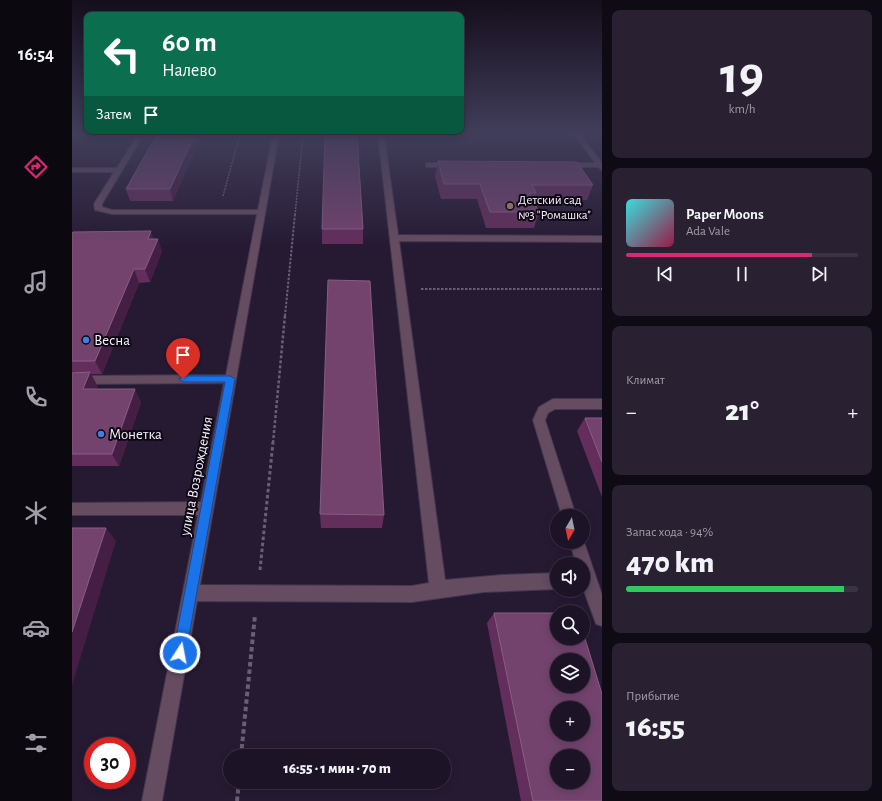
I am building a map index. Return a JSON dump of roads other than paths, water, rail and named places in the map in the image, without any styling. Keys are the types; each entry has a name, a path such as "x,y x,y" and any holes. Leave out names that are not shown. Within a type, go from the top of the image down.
{"street":[{"path":"118,171 98,204 98,208 112,212 262,212"},
{"name":"улица Возрождения","path":"152,801 269,171"},
{"path":"385,171 438,589"},
{"path":"394,238 602,239"},
{"path":"72,380 230,379"},
{"path":"567,509 539,420 543,410 553,404 602,404"},
{"path":"72,509 206,508"},
{"path":"191,594 412,594 438,589 496,582 550,581"},
{"path":"590,590 602,618"}],"place":[{"name":"Детский сад №3 \"Ромашка\"","path":"510,206"},
{"name":"Весна","path":"86,340"},
{"name":"Монетка","path":"101,434"}]}
